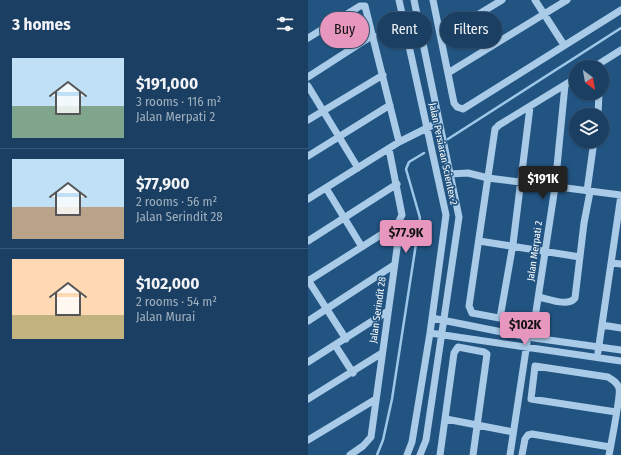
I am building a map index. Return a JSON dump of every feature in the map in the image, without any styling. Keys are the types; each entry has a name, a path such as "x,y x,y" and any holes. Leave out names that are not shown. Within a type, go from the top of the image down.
{"street":[{"name":"Jalan Persiaran Scientex 2","path":"399,0 446,215 430,333 412,442 407,455"},
{"name":"Jalan Persiaran Scientex 2","path":"414,0 459,217 426,440 420,455"},
{"path":"434,0 440,32"},
{"path":"482,12 502,0"},
{"path":"535,0 564,46"},
{"path":"448,73 567,0"},
{"path":"308,38 365,3 400,142"},
{"path":"443,48 454,103 457,107 463,109 621,10"},
{"path":"308,77 373,35"},
{"path":"608,60 621,50"},
{"path":"308,120 383,75"},
{"path":"530,107 513,247 500,318 472,313 470,310 496,127 569,82"},
{"name":"Jalan Merpati 2","path":"500,318 526,323 531,322 535,318 554,187 565,85"},
{"path":"308,86 358,168"},
{"path":"308,156 390,105"},
{"path":"308,199 400,142 439,122"},
{"path":"539,297 567,303 572,302 575,298 593,148"},
{"path":"346,339 308,280 390,229 395,229 402,215 389,149"},
{"path":"450,174 468,172 488,178 521,183 621,195 597,358"},
{"path":"308,241 397,184"},
{"path":"326,188 362,247"},
{"name":"Jalan Serindit 28","path":"350,455 363,446 370,437 398,238 395,229"},
{"path":"479,241 580,257"},
{"path":"612,262 621,264"},
{"path":"308,321 394,265"},
{"path":"308,362 388,311"},
{"path":"432,318 527,337 621,350"},
{"path":"602,325 621,328"},
{"path":"430,333 621,361"},
{"path":"510,455 527,337"},
{"path":"336,345 353,373"},
{"path":"440,455 455,349 458,347 484,352 487,354 473,455"},
{"path":"308,399 382,354"},
{"path":"609,455 616,412 619,390 615,381 608,377 535,366 531,399 616,412"},
{"path":"308,440 376,399"},
{"path":"446,418 478,426 513,432"},
{"path":"522,455 525,439 528,435 532,434 610,447"}],"waterway":[{"path":"448,139 621,28"},
{"path":"377,455 383,440 392,399 420,218 406,169 409,162 424,153"}]}
